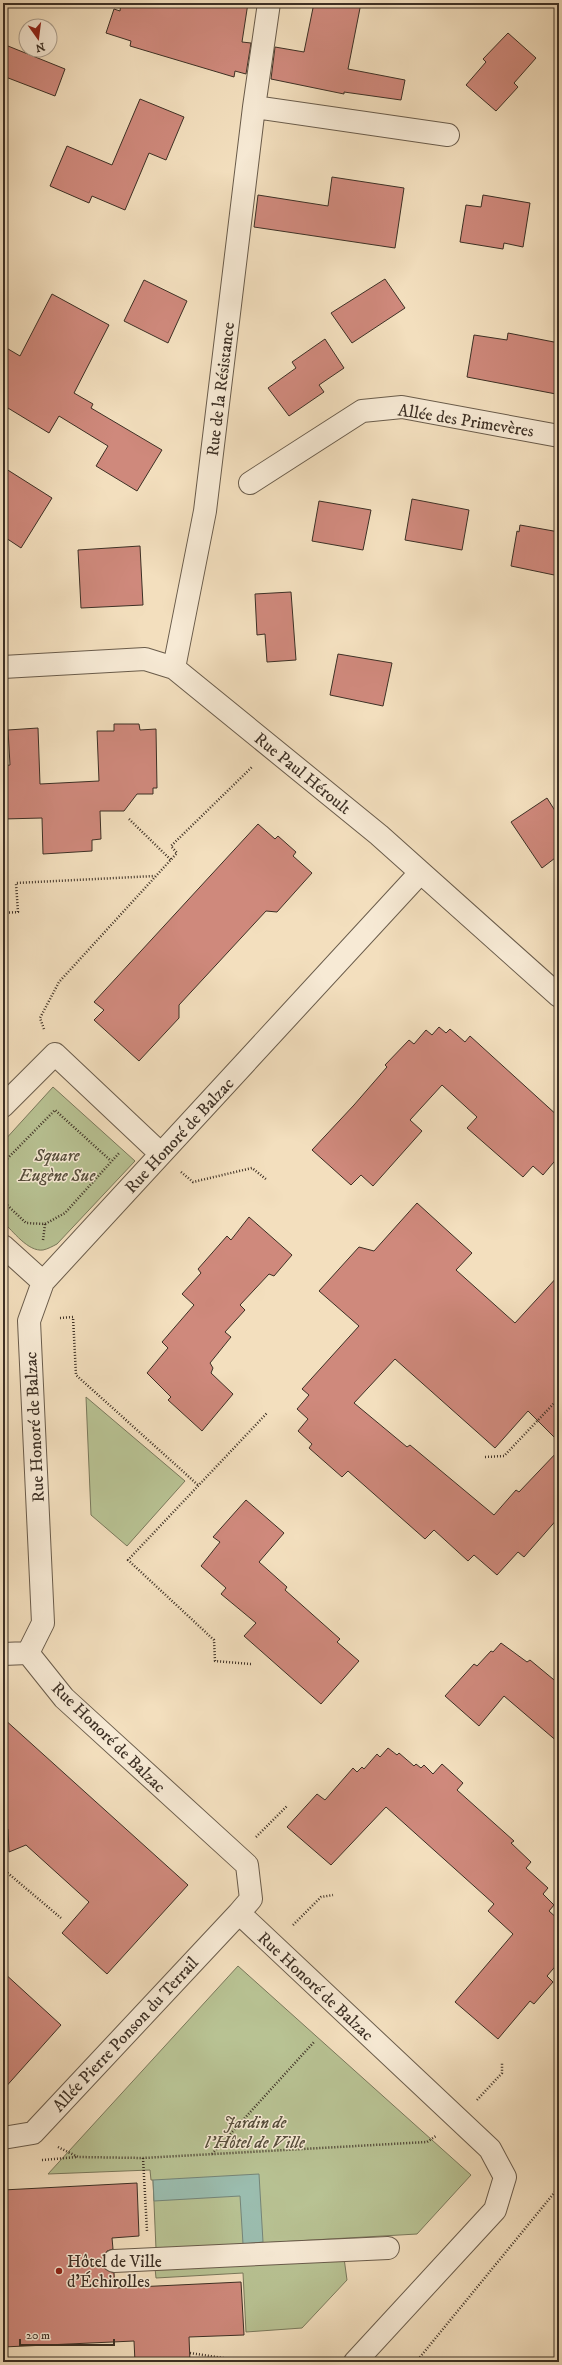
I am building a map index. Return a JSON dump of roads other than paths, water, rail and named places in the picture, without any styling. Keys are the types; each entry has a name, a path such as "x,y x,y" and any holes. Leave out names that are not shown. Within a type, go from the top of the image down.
{"street":[{"name":"Rue de la Résistance","path":"174,668 205,511 254,107 269,3"},
{"path":"254,107 448,135"},
{"name":"Allée des Primevères","path":"250,483 362,411 402,407 559,436"},
{"name":"Rue Paul Héroult","path":"3,667 145,659 174,668 379,835 420,874 559,996"},
{"name":"Rue Honoré de Balzac","path":"355,2362 495,2210 505,2177 490,2149 239,1913 251,1899 247,1865 64,1698 28,1653 43,1624 29,1321 42,1282 420,874"},
{"path":"3,1106 55,1054 161,1154"},
{"path":"3,1246 42,1282"},
{"path":"3,1654 28,1653"},
{"name":"Allée Pierre Ponson du Terrail","path":"3,2138 33,2133 239,1913"},
{"path":"114,2261 388,2248"}],"place":[{"name":"Hôtel de Ville d'Échirolles","path":"59,2271"}],"park label":[{"name":"Square Eugène Sue","path":"57,1165"},
{"name":"Jardin de l'Hôtel de Ville","path":"255,2132"}]}
